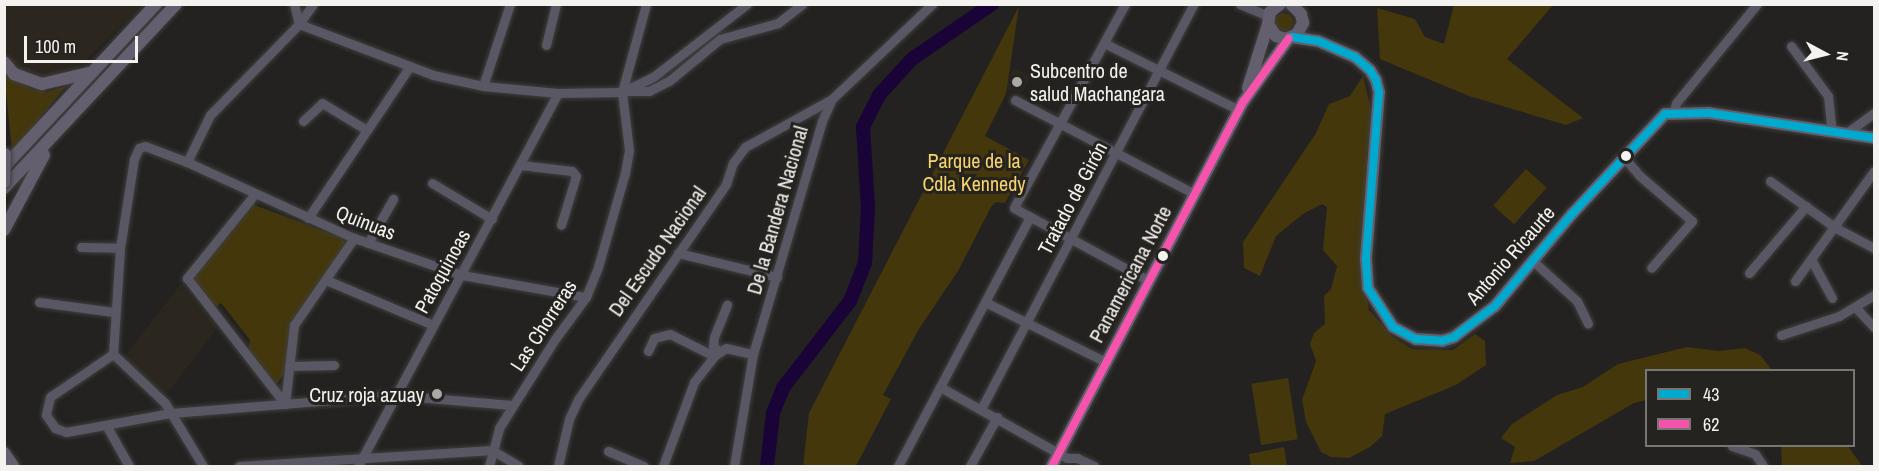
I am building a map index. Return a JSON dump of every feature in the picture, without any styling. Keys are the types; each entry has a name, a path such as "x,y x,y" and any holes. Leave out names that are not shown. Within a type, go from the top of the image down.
{"main road":[{"path":"4,167 156,4"},
{"path":"4,188 58,133 176,4"},
{"path":"1291,4 1302,12 1318,42"},
{"path":"1272,12 1276,36 1290,38"},
{"name":"Panamericana Norte","path":"1241,105 1272,12"},
{"name":"Panamericana Norte","path":"1052,466 1065,459 1106,362 1241,105 1290,38 1300,31 1302,12"},
{"name":"Antonio Ricaurte","path":"1290,38 1318,42 1363,62 1376,80 1379,92 1366,275 1372,301 1393,327 1416,339 1442,341 1454,337 1495,306 1656,120 1674,111"},
{"path":"4,62 14,74 42,84 94,72"},
{"path":"1674,111 1875,138"},
{"path":"4,230 58,133"},
{"path":"4,148 4,182"},
{"path":"4,453 13,466"}],"street":[{"path":"294,4 299,24"},
{"path":"187,162 210,115 299,24 313,4"},
{"path":"483,86 510,4"},
{"path":"546,45 556,4"},
{"path":"622,92 646,4"},
{"path":"622,92 653,77 747,4"},
{"path":"299,24 410,66 483,86 558,93 649,91 669,81 720,39 778,22 802,4"},
{"name":"De la Bandera Nacional","path":"734,466 753,354 814,142 832,99 932,4"},
{"path":"1125,4 1014,208 1149,281"},
{"name":"Tratado de Girón","path":"981,409 1194,4"},
{"path":"1240,4 1272,12"},
{"path":"1674,111 1676,103 1757,4"},
{"path":"1104,43 1159,71 1241,105"},
{"path":"1791,46 1828,96 1832,132"},
{"path":"308,218 410,66"},
{"name":"Las Chorreras","path":"489,466 492,450 512,405 586,297 625,173 629,150 622,92"},
{"name":"Patoquinoas","path":"358,466 393,395 462,275 558,93"},
{"name":"Del Escudo Nacional","path":"558,466 569,419 579,398 726,184 733,163 745,147 832,99"},
{"path":"1015,100 1195,194"},
{"path":"303,121 322,103 367,130"},
{"path":"1845,134 1875,113"},
{"name":"Quinuas","path":"120,248 134,159 145,146 187,162 254,195 368,243 462,275 586,297"},
{"path":"1623,156 1640,176 1692,221 1651,268"},
{"path":"521,165 572,171 576,176 561,225"},
{"path":"1795,281 1836,228 1875,171"},
{"path":"1770,181 1836,228 1875,248"},
{"path":"432,183 492,219"},
{"path":"254,195 187,278 285,404"},
{"path":"368,243 393,199"},
{"path":"1749,273 1806,206"},
{"path":"897,466 1030,217"},
{"path":"285,404 294,326 354,238"},
{"path":"81,247 120,248 113,312 113,354 171,413 203,466"},
{"path":"678,253 777,276"},
{"path":"1533,261 1577,301 1588,324"},
{"path":"1812,261 1832,298"},
{"path":"326,280 433,325"},
{"path":"1781,335 1857,309 1875,295"},
{"path":"39,302 113,312"},
{"path":"985,303 1106,362"},
{"path":"717,354 713,346 714,337 727,304"},
{"path":"1857,309 1875,327"},
{"path":"648,351 654,338 670,334 717,354"},
{"path":"663,466 694,382 717,354 736,349 753,354"},
{"path":"113,354 51,397 46,415 59,431 171,413 393,395 512,405"},
{"path":"289,366 334,365"},
{"path":"940,387 997,417 1065,459 1077,458 1094,466"},
{"path":"970,466 997,417"},
{"path":"106,424 129,466"},
{"path":"1735,447 1755,454 1763,466"},
{"path":"239,466 492,450 519,466"},
{"path":"608,451 644,466"}],"shaded area":[{"path":"5,5 143,5 77,69 45,81 19,74 8,61 5,52"},
{"name":"Subcentro de salud Machangara","path":"1014,68 1031,76 1022,93 1004,88"},
{"path":"181,284 217,328 163,399 121,361"}],"green space":[{"path":"1454,5 1553,5 1507,59 1583,118 1566,125 1469,96 1380,59 1377,8 1415,19 1425,37 1444,44"},
{"name":"Parque de la Cdla Kennedy","path":"1019,6 1006,94 985,136 1029,160 1005,203 996,202 991,207 958,271 919,329 883,395 891,399 856,466 803,466 809,413"},
{"path":"1280,13 1288,13 1293,18 1291,29 1280,31 1275,26 1275,18"},
{"path":"4,71 31,89 48,92 66,86 12,152"},
{"path":"1363,76 1371,108 1360,257 1369,310 1393,337 1412,349 1453,350 1475,334 1485,341 1486,365 1456,385 1385,414 1382,436 1370,447 1349,458 1331,457 1321,452 1306,422 1302,400 1316,361 1310,344 1314,333 1325,324 1324,296 1331,289 1337,266 1323,250 1327,207 1322,204 1303,214 1276,236 1260,276 1244,268 1243,242 1316,133 1329,104 1350,96"},
{"path":"1526,169 1547,188 1514,224 1493,205"},
{"path":"252,204 342,238 346,244 291,323 284,374 276,385 248,352 250,340 221,303 215,308 192,279"},
{"path":"1687,347 1719,351 1745,348 1760,355 1771,369 1645,369 1645,400 1634,403 1534,461 1510,463 1515,447 1501,438 1512,424 1557,395 1583,387 1618,364"},
{"path":"1288,378 1298,439 1261,445 1251,384"},
{"path":"1284,447 1287,465 1251,466 1249,454"},
{"path":"1781,447 1849,447 1862,466 1782,466"}],"waterway":[{"path":"767,466 773,413 783,388 850,301 865,263 868,207 863,127 879,95 912,59 992,4"}],"transit line":[{"name":"43","path":"1292,37 1318,41 1355,57 1370,70 1376,80 1379,92 1366,259 1368,288 1393,327 1416,339 1442,341 1454,337 1495,306 1572,214 1665,114 1709,113 1874,138"},
{"name":"62","path":"1052,466 1244,101 1289,38"}],"place":[{"name":"Subcentro de salud Machangara","path":"1017,82"},
{"name":"Cruz roja azuay","path":"437,394"}]}
